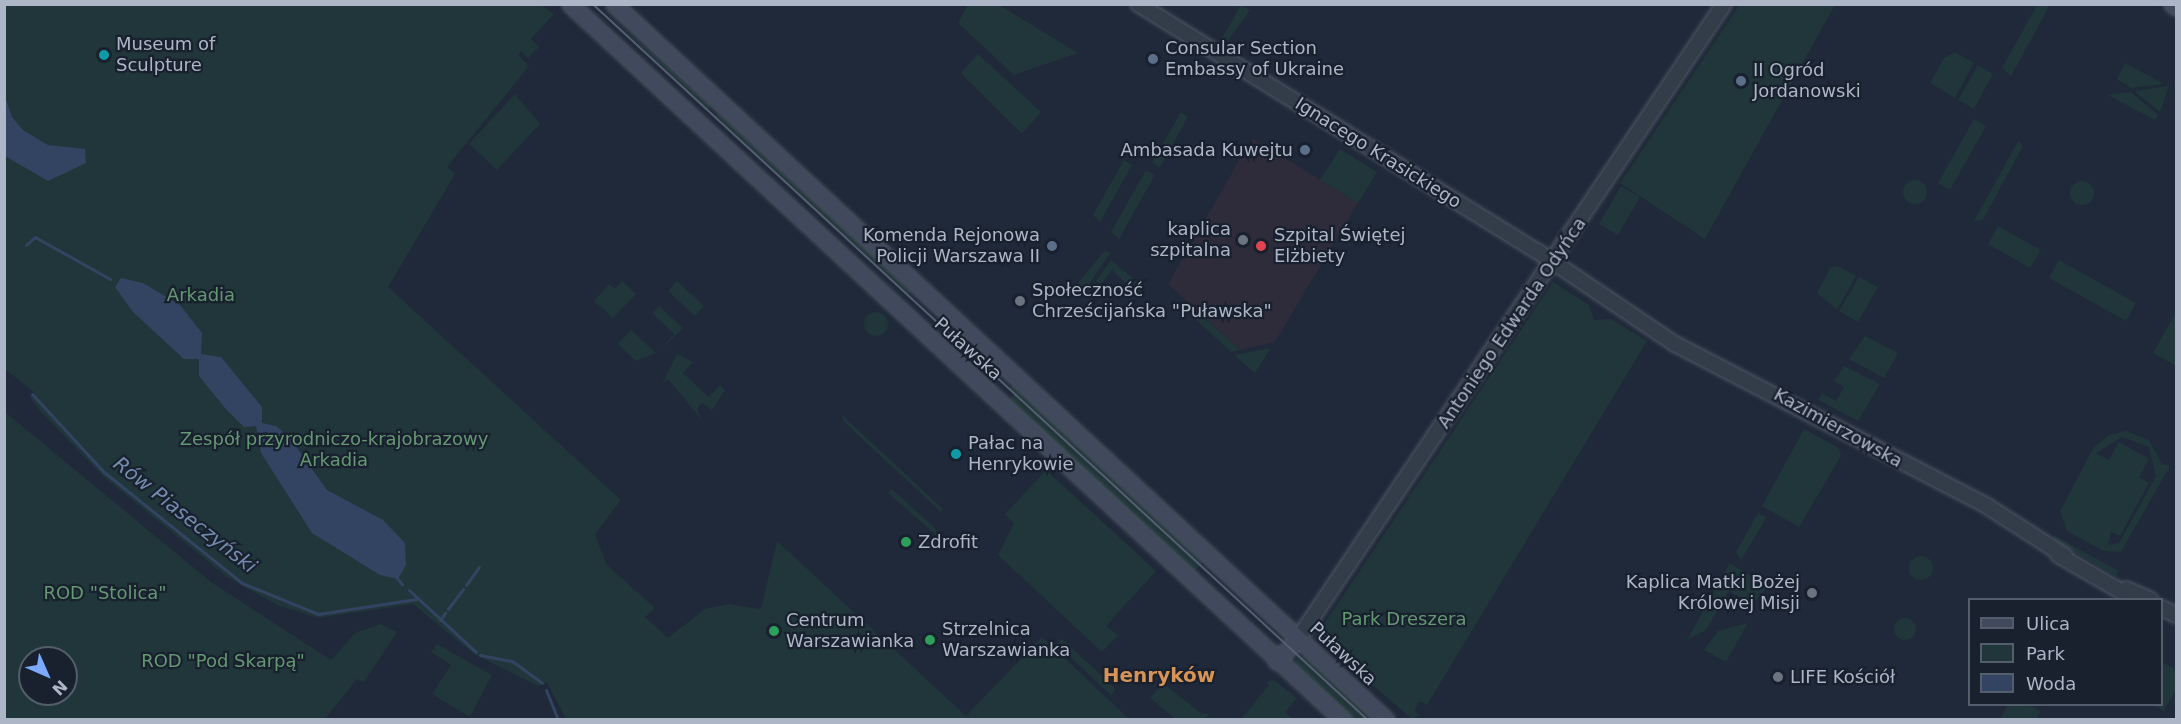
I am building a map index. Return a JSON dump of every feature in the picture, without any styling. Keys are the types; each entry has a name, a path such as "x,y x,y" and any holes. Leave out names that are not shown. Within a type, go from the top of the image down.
{"main road":[{"name":"Puławska","path":"570,4 1276,661 1343,720"},
{"name":"Puławska","path":"614,4 1386,720"},
{"path":"2172,4 2176,7"},
{"path":"1276,661 1298,639"}],"street":[{"name":"Ignacego Krasickiego","path":"1138,4 1554,261 1666,333"},
{"name":"Antoniego Edwarda Odyńca","path":"1298,639 1554,261 1724,4"},
{"name":"Kazimierzowska","path":"1666,333 1963,498 2004,526 2124,589 2146,598"},
{"name":"Kazimierzowska","path":"2124,589 2134,598"}],"shaded area":[{"name":"Szpital Świętej Elżbiety","path":"1252,138 1358,203 1275,342 1240,350 1168,284"}],"green space":[{"name":"II Ogród Jordanowski","path":"1740,4 1835,5 1705,239 1620,183"},
{"name":"Arkadia","path":"4,5 541,5 554,14 531,39 539,47 528,58 521,51 518,55 529,66 447,167 455,174 388,287 621,500 595,534 607,565 655,608 645,617 668,638 705,609 729,604 761,609 777,541 966,716 1042,637 1129,719 566,719 547,682 538,686 474,654 413,604 318,618 277,605 227,577 104,477 41,412 30,397 34,392 5,369"},
{"path":"597,5 711,106 708,110"},
{"path":"968,5 999,5 1078,53 1014,75 958,23"},
{"path":"1241,5 1250,10 1228,41 1222,38"},
{"path":"2037,5 2050,5 2011,76 2002,68"},
{"path":"1955,52 1974,63 1955,98 1930,83 1944,58"},
{"path":"978,54 1041,112 1022,134 961,73"},
{"path":"2125,63 2164,84 2131,88 2117,79"},
{"path":"1978,65 1993,74 1974,109 1958,100"},
{"path":"2169,86 2160,112 2134,91"},
{"path":"2131,92 2158,115 2155,120 2108,95"},
{"path":"515,94 540,124 497,170 469,144"},
{"path":"1181,112 1188,117 1160,167 1152,163"},
{"path":"718,113 911,291 907,295 715,116"},
{"path":"1974,119 1986,126 1950,190 1938,183"},
{"path":"2018,141 2023,146 1983,220 1974,221"},
{"path":"1340,149 1377,172 1358,203 1320,180"},
{"path":"1124,160 1132,165 1100,222 1093,215"},
{"path":"1146,170 1155,175 1119,239 1111,232"},
{"path":"1915,180 1923,184 1927,192 1923,200 1915,204 1907,200 1903,192 1907,184"},
{"path":"2082,181 2091,184 2094,193 2091,202 2082,205 2073,202 2070,193 2073,184"},
{"path":"1621,186 1640,197 1618,235 1599,224"},
{"path":"1998,226 2041,250 2030,268 1988,244"},
{"path":"1104,251 1111,252 1085,290 1077,285"},
{"path":"1111,260 1137,282 1131,288 1112,270 1101,284 1096,281"},
{"path":"2059,260 2136,303 2126,321 2049,278"},
{"path":"1838,266 1856,276 1837,310 1817,293 1830,268"},
{"path":"1859,277 1878,287 1858,322 1839,311"},
{"path":"622,281 636,294 613,318 594,301 609,284 615,289"},
{"path":"677,281 704,306 695,316 668,291"},
{"name":"Park Dreszera","path":"1553,282 1589,305 1594,320 1611,319 1647,341 1427,705 1420,701 1414,711 1420,715 1412,719 1316,636"},
{"path":"659,306 683,328 658,352 674,334 652,313"},
{"path":"876,312 884,316 888,324 884,332 876,336 868,332 864,324 868,316"},
{"path":"1198,312 1240,350 1231,352 1193,317"},
{"path":"2174,316 2176,318 2176,366 2153,353"},
{"path":"631,330 656,353 636,361 618,344"},
{"path":"1865,336 1898,353 1884,378 1849,359"},
{"path":"1271,348 1255,373 1234,355"},
{"path":"677,354 693,362 683,373 709,397 720,385 725,390 712,410 702,403 697,409 702,420 668,379 662,384"},
{"path":"1844,366 1880,384 1858,421 1818,400 1822,393 1836,401 1844,387 1834,381"},
{"path":"1007,387 1015,387 1203,562 1194,572 1008,401 1014,394"},
{"path":"5,412 211,582 331,660 355,633 381,624 397,632 364,682 357,679 325,719 5,719"},
{"path":"843,416 943,509 941,512 843,421"},
{"path":"1804,429 1839,448 1841,456 1799,527 1762,506"},
{"path":"2126,431 2149,440 2162,464 2170,466 2121,552 2104,551 2067,531 2060,511 2094,447 2109,435","holes":["2122,437 2149,447 2156,476 2119,543 2108,545 2111,532 2120,536 2149,483 2139,477 2149,459 2119,442 2109,460 2096,453"]},
{"path":"1046,470 1156,571 1106,626 1118,635 1102,652 998,555 1014,523 1005,514"},
{"path":"892,489 937,530 936,535 888,493"},
{"path":"1758,513 1767,517 1741,560 1736,552"},
{"path":"2055,536 2119,571 2116,576 2053,540"},
{"path":"1921,556 1929,560 1933,568 1929,576 1921,580 1913,576 1909,568 1913,560"},
{"path":"1730,563 1768,587 1752,604 1729,591 1706,630 1687,640"},
{"path":"1905,618 1913,621 1916,629 1913,637 1905,640 1897,637 1894,629 1897,621"},
{"path":"1748,623 1726,662 1704,650 1718,631"},
{"path":"1062,639 1116,689 1111,695 1056,644"},
{"path":"437,644 492,675 470,717 432,694 451,665 431,652"},
{"path":"1298,657 1306,657 1375,719 1354,719 1294,666"},
{"path":"2163,663 2176,670 2176,689 2164,711 2154,706 2163,706"},
{"path":"1274,680 1297,698 1285,712 1293,719 1241,719 1269,685 1266,682"},
{"path":"1163,683 1201,713 1209,714 1205,719 1175,719 1150,698"},
{"path":"2007,706 2030,706 2041,711 2036,719 2000,719"}],"water":[{"path":"4,94 12,117 23,130 48,145 85,149 86,163 48,181 5,156"},
{"name":"Arkadia","path":"121,278 143,283 180,305 202,333 201,354 221,357 262,407 262,423 276,426 290,438 327,490 383,520 405,543 406,565 398,579 380,575 312,533 261,453 256,426 244,427 225,408 199,376 199,359 184,359 133,312 115,287"}],"waterway":[{"name":"Rów Piaseczyński","path":"26,245 35,237 110,279"},
{"name":"Rów Piaseczyński","path":"32,394 104,472 242,583 318,614 417,599"},
{"path":"466,585 479,567"},
{"name":"Rów Piaseczyński","path":"395,576 402,584"},
{"path":"448,609 463,589"},
{"name":"Rów Piaseczyński","path":"409,590 476,652"},
{"name":"Rów Piaseczyński","path":"440,620 445,613"},
{"name":"Rów Piaseczyński","path":"480,655 512,661 542,683"},
{"name":"Rów Piaseczyński","path":"546,690 557,717"}],"tram line":[{"path":"593,4 1368,720"}],"place":[{"name":"Museum of Sculpture","path":"104,55"},
{"name":"Consular Section Embassy of Ukraine","path":"1153,59"},
{"name":"II Ogród Jordanowski","path":"1741,81"},
{"name":"Ambasada Kuwejtu","path":"1305,150"},
{"name":"kaplica szpitalna","path":"1243,240"},
{"name":"Komenda Rejonowa Policji Warszawa II","path":"1052,246"},
{"name":"Szpital Świętej Elżbiety","path":"1261,246"},
{"name":"Społeczność Chrześcijańska \"Puławska\"","path":"1020,301"},
{"name":"Pałac na Henrykowie","path":"956,454"},
{"name":"Zdrofit","path":"906,542"},
{"name":"Kaplica Matki Bożej Królowej Misji","path":"1812,593"},
{"name":"Centrum Warszawianka","path":"774,631"},
{"name":"Strzelnica Warszawianka","path":"930,640"},
{"name":"LIFE Kościół","path":"1778,677"}],"district":[{"name":"Henryków","path":"1159,675"}],"park label":[{"name":"Zespół przyrodniczo-krajobrazowy Arkadia","path":"334,450"},
{"name":"ROD \"Stolica\"","path":"105,593"},
{"name":"ROD \"Pod Skarpą\"","path":"223,661"}]}
